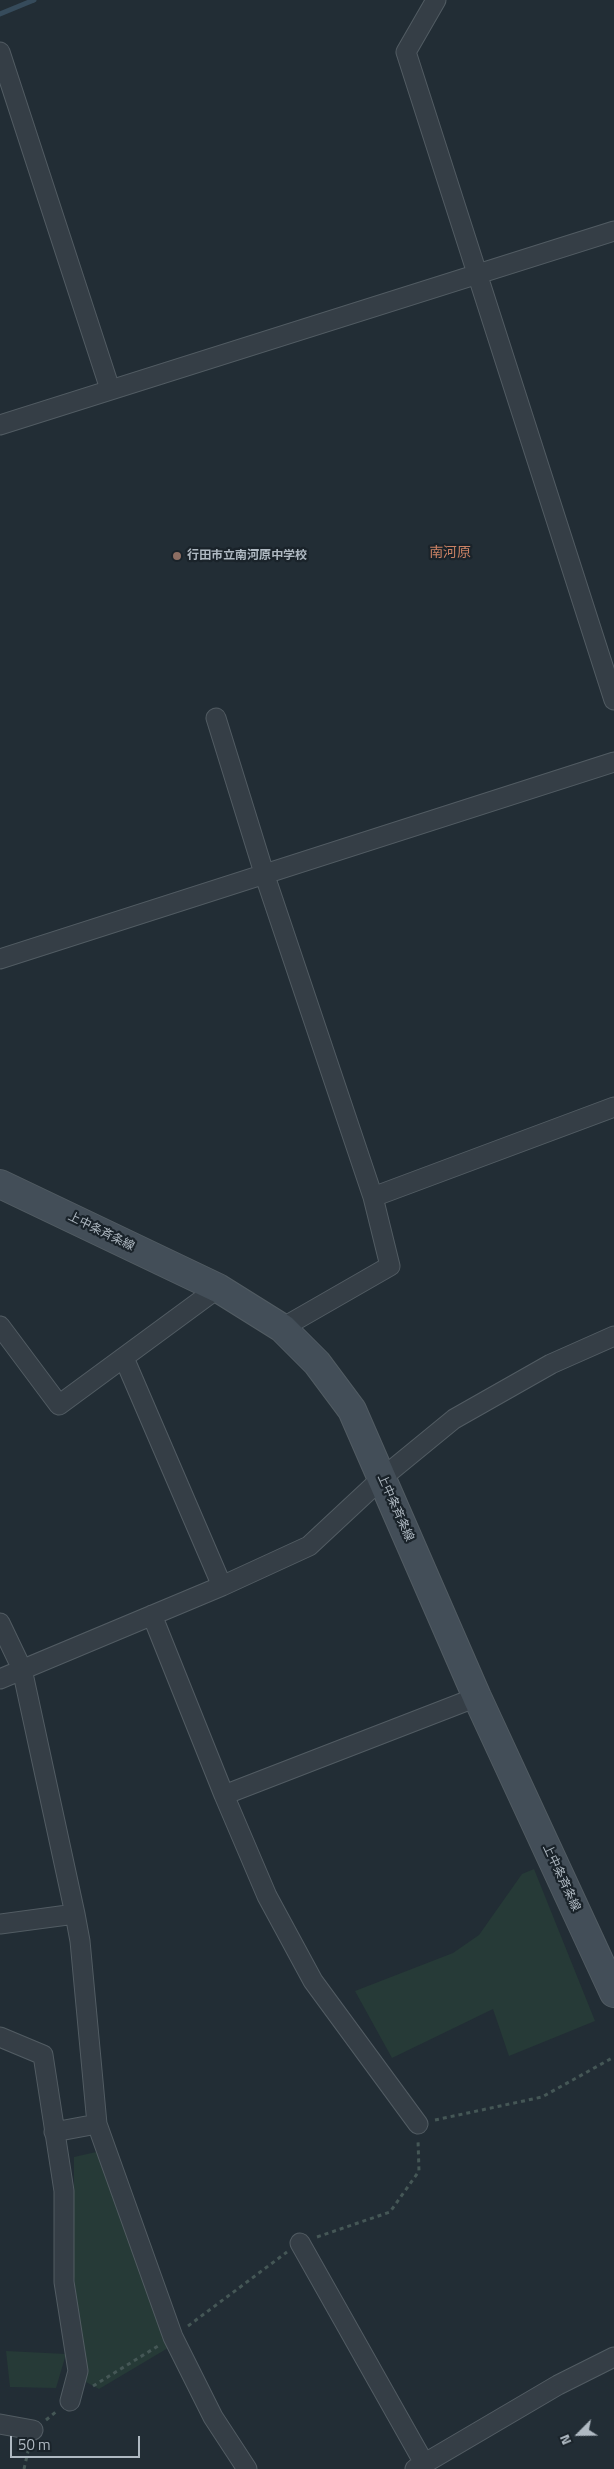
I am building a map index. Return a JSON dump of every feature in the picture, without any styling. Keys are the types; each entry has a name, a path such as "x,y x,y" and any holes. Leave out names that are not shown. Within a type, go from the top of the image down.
{"main road":[{"name":"上中条斉条線","path":"0,1184 218,1288 282,1328 318,1363 352,1410 477,1697 614,1993"}],"street":[{"path":"436,0 406,52 614,700"},
{"path":"0,52 110,389"},
{"path":"0,425 110,389 477,276 614,231"},
{"path":"216,718 264,873 373,1197 390,1266 282,1328"},
{"path":"0,960 264,873 614,762"},
{"path":"373,1197 614,1106"},
{"path":"0,1326 59,1405 218,1288"},
{"path":"0,1679 222,1586 309,1546 382,1478 454,1419 552,1364 614,1336"},
{"path":"124,1358 222,1586"},
{"path":"152,1615 267,1896 313,1981 418,2124"},
{"path":"0,1624 22,1669 75,1914 80,1941 97,2124 173,2337 213,2417 247,2469"},
{"path":"224,1794 477,1697"},
{"path":"0,1924 75,1914"},
{"path":"0,2037 43,2055 64,2190 64,2282 78,2371 70,2401"},
{"path":"54,2132 97,2124"},
{"path":"300,2242 419,2466 558,2385 614,2357"},
{"path":"0,2424 33,2430"}],"green space":[{"path":"534,1869 595,2021 509,2056 493,2009 392,2058 355,1991 453,1953 479,1935 522,1874"},
{"path":"105,2150 173,2339 168,2348 99,2389 86,2382 74,2277 74,2157"},
{"path":"6,2351 66,2354 56,2388 10,2387"}],"waterway":[{"path":"0,14 34,0"}],"place":[{"name":"行田市立南河原中学校","path":"177,556"}],"district":[{"name":"南河原","path":"450,554"}]}
